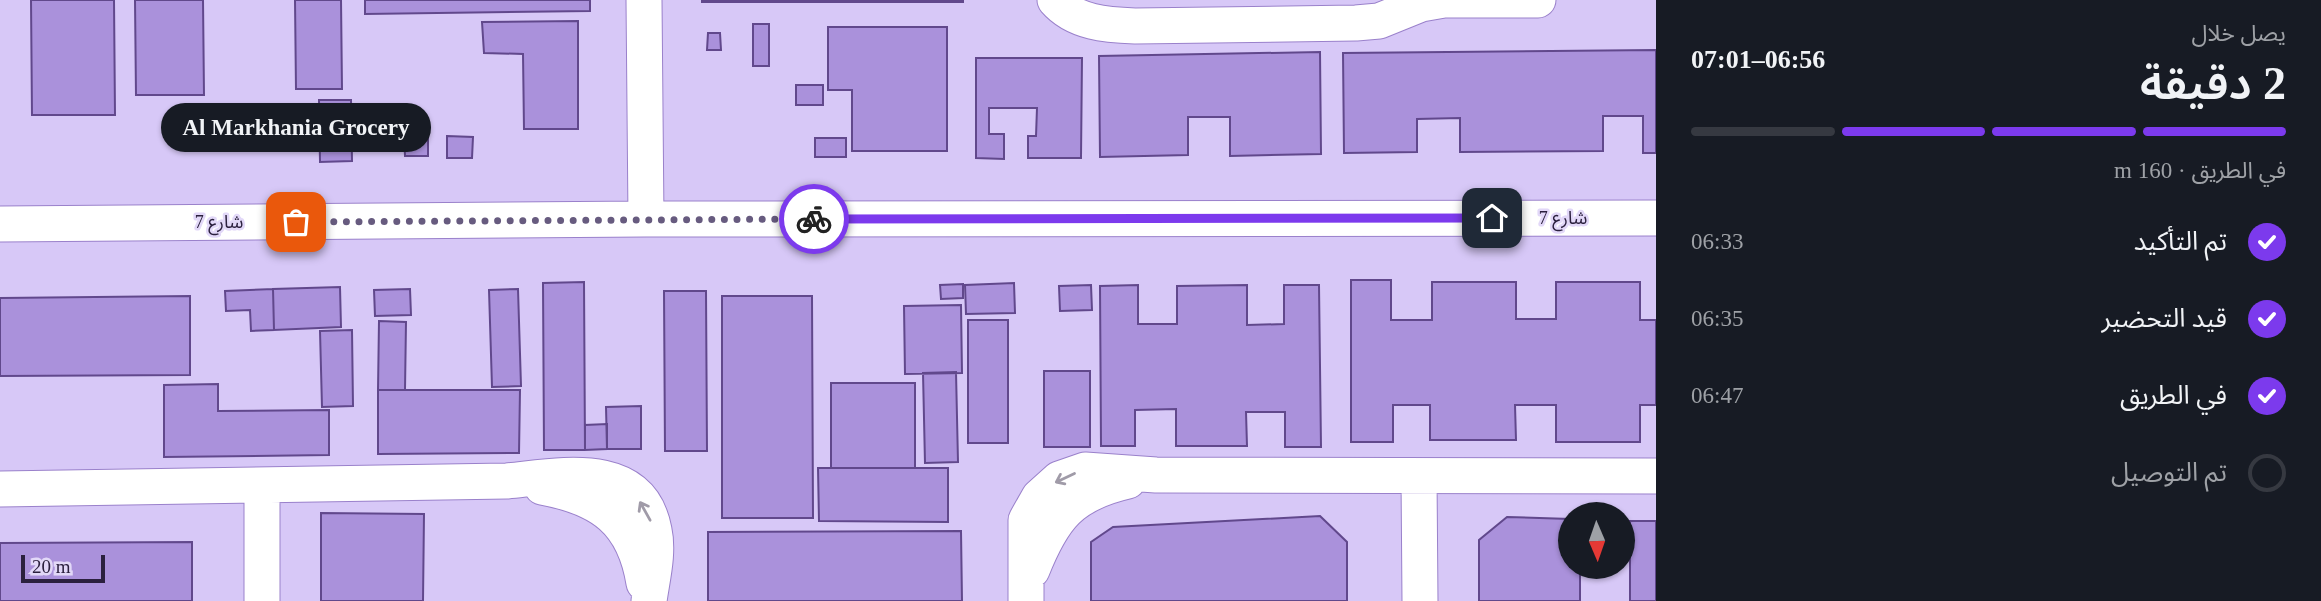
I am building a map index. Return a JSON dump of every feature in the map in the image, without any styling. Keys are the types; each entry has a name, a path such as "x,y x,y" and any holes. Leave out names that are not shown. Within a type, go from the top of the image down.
{"street":[{"path":"645,0 646,219"},
{"path":"1055,0 1082,19 1108,25 1135,26 1356,23 1379,21 1421,2 1538,0"},
{"name":"شارع 7","path":"0,224 646,219 1656,218"},
{"path":"1026,593 1026,520 1039,496 1059,479 1085,470 1156,475 1656,476"},
{"path":"0,489 507,481 582,474 607,477 628,489 645,507 654,530 655,555 648,601"},
{"path":"1419,476 1420,601"},
{"path":"262,485 262,601"}],"building":[{"path":"31,0 114,0 115,115 32,115"},
{"path":"135,0 203,0 204,95 136,95"},
{"path":"295,0 341,0 342,89 296,89"},
{"path":"365,0 590,0 590,11 365,14"},
{"path":"963,0 963,2 702,2"},
{"path":"578,21 578,129 524,129 523,54 484,53 482,22"},
{"path":"753,24 769,24 769,66 753,66"},
{"path":"828,27 947,27 947,151 852,151 852,90 828,90"},
{"path":"708,33 720,33 721,50 707,50"},
{"path":"1656,50 1656,153 1643,153 1643,116 1603,116 1603,151 1460,152 1460,118 1417,119 1417,152 1344,153 1343,53"},
{"path":"1320,52 1321,154 1230,156 1230,117 1188,117 1188,155 1100,157 1099,56"},
{"path":"976,58 1082,58 1081,158 1028,158 1028,136 1036,136 1037,108 989,108 989,134 1004,134 1004,159 976,158"},
{"path":"796,85 823,85 823,105 796,105"},
{"path":"319,100 351,100 352,161 320,162"},
{"path":"404,135 428,135 428,156 405,156"},
{"path":"447,136 473,137 472,158 447,158"},
{"path":"815,138 846,138 846,157 815,157"},
{"path":"1351,280 1391,280 1391,320 1432,320 1432,282 1516,282 1516,319 1556,319 1556,282 1640,282 1640,320 1656,320 1656,405 1640,405 1640,442 1556,442 1556,405 1515,405 1516,440 1430,440 1430,405 1393,405 1393,442 1351,442"},
{"path":"584,282 585,450 544,450 543,283"},
{"path":"1014,283 1015,313 966,314 965,285"},
{"path":"963,284 963,298 941,299 940,285"},
{"path":"1091,285 1092,310 1060,311 1059,286"},
{"path":"1138,285 1138,324 1177,324 1177,286 1247,285 1247,325 1284,324 1284,285 1319,285 1321,447 1285,447 1285,412 1246,412 1247,446 1176,446 1176,409 1135,410 1135,446 1101,446 1100,286"},
{"path":"340,287 341,327 274,330 273,289"},
{"path":"273,289 274,330 251,331 250,310 226,311 225,291"},
{"path":"410,289 411,315 375,316 374,290"},
{"path":"518,289 521,386 492,387 489,290"},
{"path":"664,291 706,291 707,451 665,451"},
{"path":"190,296 190,375 0,376 0,298"},
{"path":"722,296 812,296 813,518 722,518"},
{"path":"961,305 962,373 905,374 904,306"},
{"path":"968,320 1008,320 1008,443 968,443"},
{"path":"379,321 406,322 405,390 378,390"},
{"path":"352,330 353,406 322,407 320,331"},
{"path":"1044,371 1090,371 1090,447 1044,447"},
{"path":"956,372 958,462 925,463 923,373"},
{"path":"831,383 915,383 915,468 831,468"},
{"path":"218,384 218,411 329,410 329,455 164,457 164,385"},
{"path":"378,390 520,390 519,453 378,454"},
{"path":"641,406 641,449 607,449 606,407"},
{"path":"607,424 607,449 585,450 585,425"},
{"path":"818,468 948,468 948,522 819,521"},
{"path":"321,513 424,514 423,601 321,601"},
{"path":"1320,516 1347,542 1347,601 1091,601 1091,542 1113,527"},
{"path":"1507,517 1558,519 1558,579 1580,579 1580,601 1479,601 1479,540"},
{"path":"1635,521 1656,521 1656,601 1630,601 1630,579 1635,579"},
{"path":"961,531 962,601 708,601 708,532"},
{"path":"192,542 192,601 0,601 0,543"}],"way so far":[{"path":"296,222 814,219"}],"place":[{"name":"Al Markhania Grocery","path":"296,222"}],"route":[{"path":"814,219 1492,218"}]}
